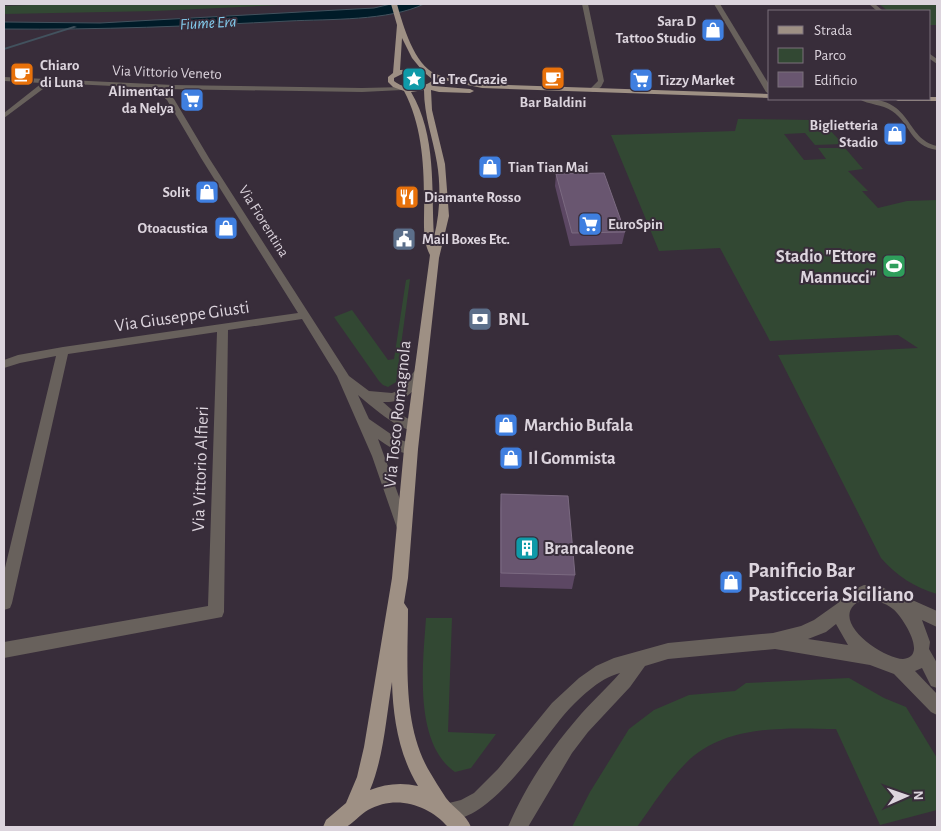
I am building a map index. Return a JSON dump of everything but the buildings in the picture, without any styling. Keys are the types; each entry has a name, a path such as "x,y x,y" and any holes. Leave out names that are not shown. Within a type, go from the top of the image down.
{"main road":[{"path":"394,4 400,25 417,62 431,74 435,82 428,87"},
{"path":"400,25 392,84 404,89 428,87 439,90 485,92 768,96"},
{"path":"393,76 414,70 473,85 641,94"},
{"name":"Via Tosco Romagnola","path":"353,808 366,777 373,747 400,578 411,449 434,254 443,226 444,199 440,164 428,110 428,87"},
{"name":"Via Tosco Romagnola","path":"404,89 414,102 426,152 429,185 429,237 434,254"},
{"name":"Via Tosco Romagnola","path":"400,578 400,660 405,725 417,766 444,809"},
{"path":"333,827 353,808 375,797 397,793 420,796 444,809 461,827"}],"street":[{"path":"585,4 601,81 599,86 593,90"},
{"path":"717,4 768,89"},
{"name":"Via Vittorio Veneto","path":"330,89 366,85 393,76"},
{"name":"Via Vittorio Veneto","path":"4,79 157,87 404,89"},
{"path":"4,116 48,82"},
{"name":"Via Fiorentina","path":"157,87 170,99 205,158 343,374 379,456 405,536"},
{"path":"867,100 880,103 895,110 926,145 937,148"},
{"name":"Via Giuseppe Giusti","path":"5,363 63,351 306,315"},
{"name":"Via Vittorio Alfieri","path":"4,650 216,612 223,328"},
{"path":"4,603 63,351"},
{"path":"364,394 387,398 401,396 411,388 421,370"},
{"name":"Via Fiorentina","path":"343,374 388,413 414,427"},
{"path":"364,422 393,443 411,449"},
{"path":"444,809 476,803 492,790 552,716 585,684 614,666 639,661 668,651 773,641 801,634 820,626 844,608 851,597 864,592 880,593 937,619"},
{"path":"898,601 913,614 923,629 937,680"},
{"path":"844,608 843,616 849,634 858,647 872,658 890,666 899,667 914,664 929,650"},
{"path":"773,641 872,658"},
{"path":"518,827 547,775 573,736 632,673 639,661"},
{"path":"899,667 937,706"}],"green space":[{"path":"55,4 302,4 155,11 4,14 4,6"},
{"path":"879,4 937,4 937,25 931,25 931,10 887,10"},
{"path":"738,119 812,120 815,125 826,126 843,144 815,145 805,133 784,134 804,160 826,159 818,148 845,148 863,169 848,171 868,191 862,191 878,208 907,201 937,200 937,594 906,580 881,558 778,355 918,348 898,335 770,341 720,248 659,251 611,135 735,131"},
{"path":"410,279 396,382 388,387 379,381 334,317 352,310 388,360 394,359 406,280"},
{"path":"426,618 452,618 448,732 496,734 471,768 455,772 442,759 432,742 427,722 423,679"},
{"path":"849,678 884,698 906,707 937,758 937,810 880,825 836,729 797,728 757,731 737,735 719,741 702,750 686,763 673,778 637,827 572,827 590,792 629,729 654,710 689,695 735,691 746,683"}],"water":[{"name":"Fiume Era","path":"391,4 424,4 394,14 340,19 146,27 4,29 4,22 100,23 374,8"}],"waterway":[{"path":"4,49 75,27"}],"place":[{"name":"Sara D Tattoo Studio","path":"713,30"},
{"name":"Chiaro di Luna","path":"22,74"},
{"name":"Bar Baldini","path":"553,78"},
{"name":"Le Tre Grazie","path":"414,79"},
{"name":"Tizzy Market","path":"641,80"},
{"name":"Alimentari da Nelya","path":"192,100"},
{"name":"Biglietteria Stadio","path":"895,134"},
{"name":"Tian Tian Mai","path":"490,167"},
{"name":"Solit","path":"207,192"},
{"name":"Diamante Rosso","path":"407,197"},
{"name":"EuroSpin","path":"590,224"},
{"name":"Otoacustica","path":"226,228"},
{"name":"Mail Boxes Etc.","path":"404,239"},
{"name":"Stadio \"Ettore Mannucci\"","path":"894,266"},
{"name":"BNL","path":"480,319"},
{"name":"Marchio Bufala","path":"506,425"},
{"name":"Il Gommista","path":"511,458"},
{"name":"Brancaleone","path":"527,548"},
{"name":"Panificio Bar Pasticceria Siciliano","path":"731,582"}]}
